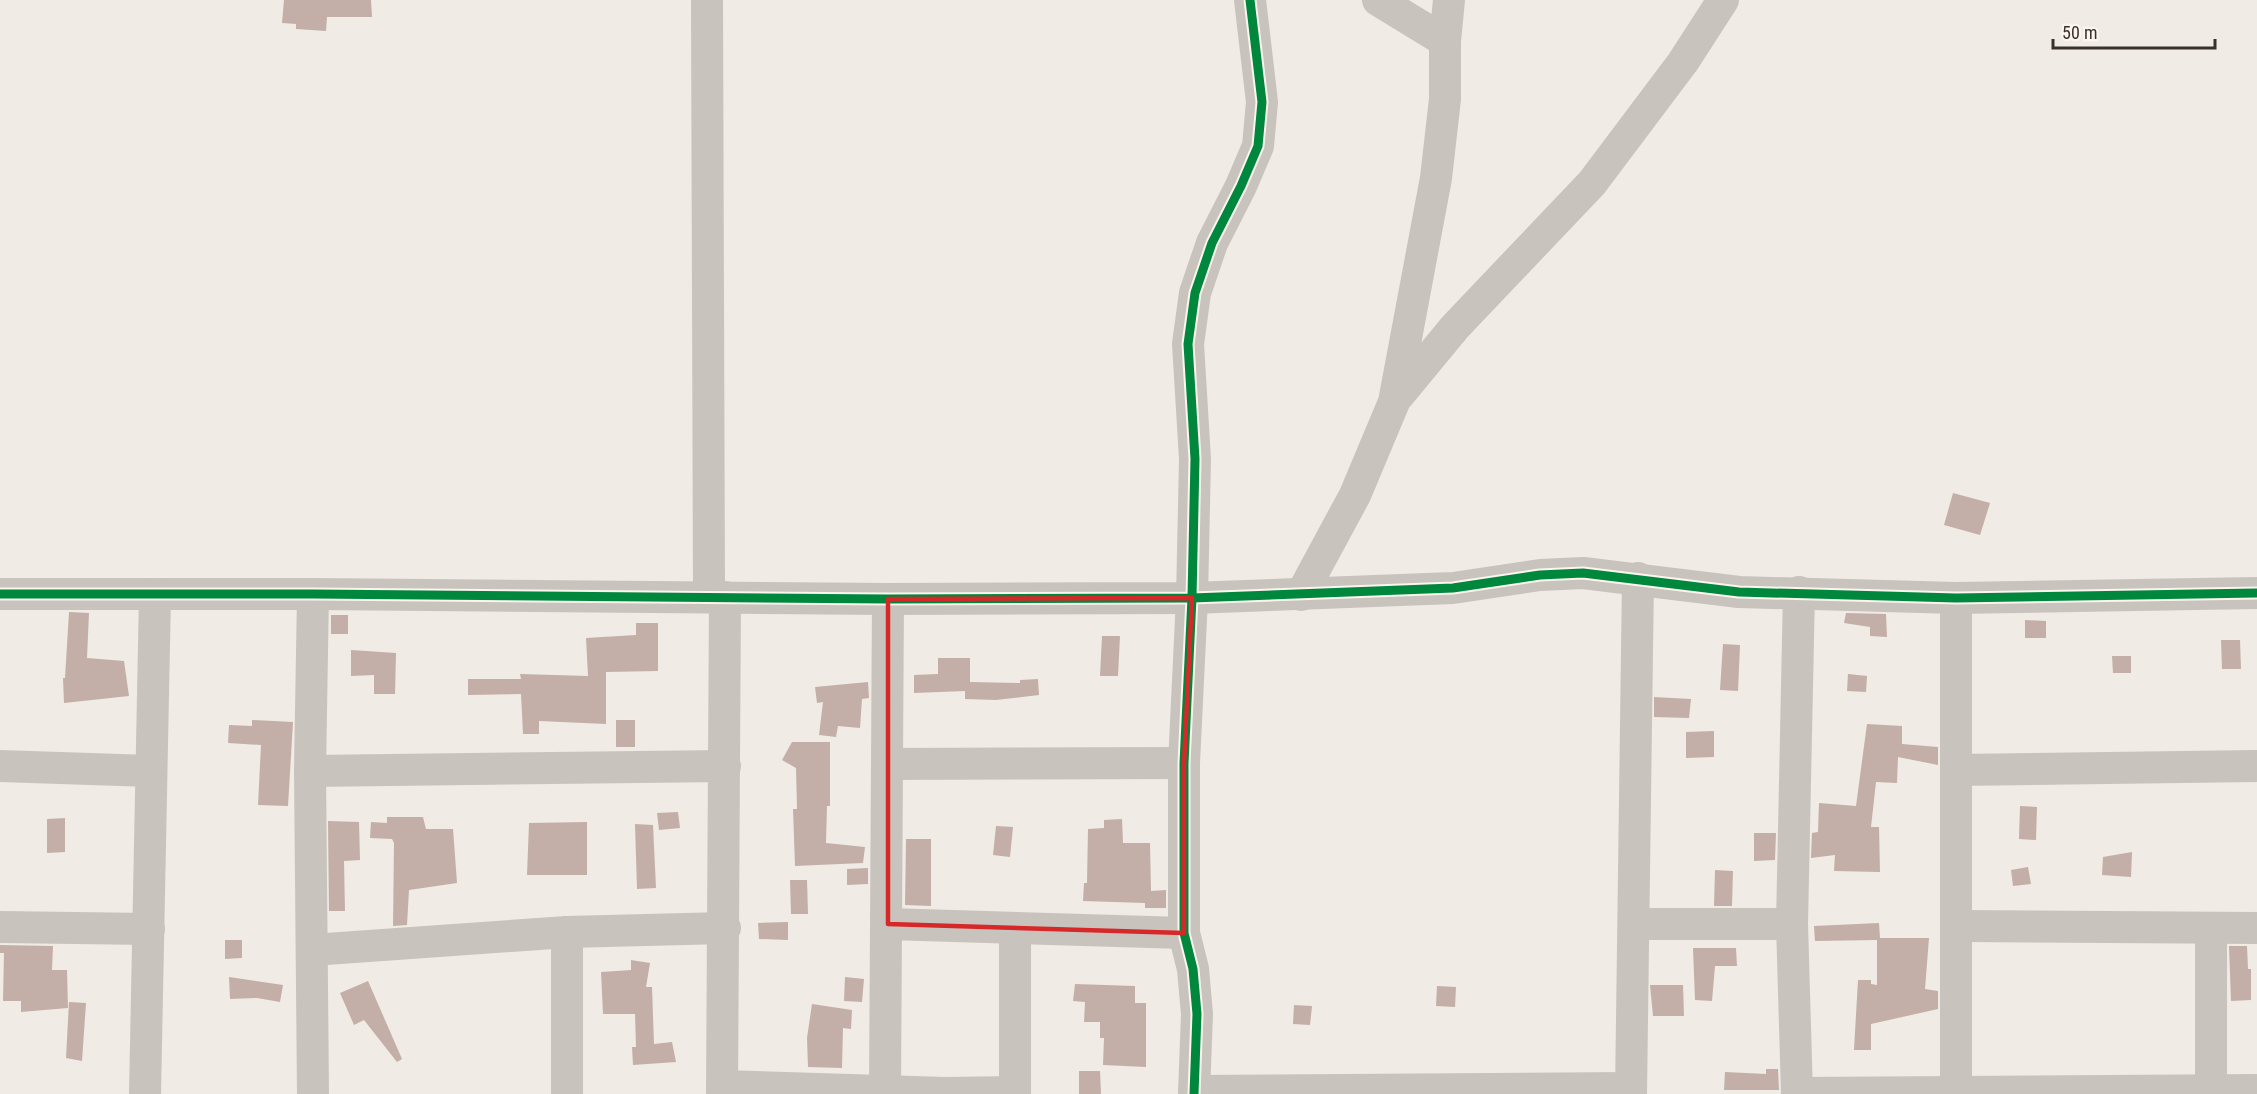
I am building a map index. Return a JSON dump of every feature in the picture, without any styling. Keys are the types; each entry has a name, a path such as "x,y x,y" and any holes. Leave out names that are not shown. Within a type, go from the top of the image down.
{"street":[{"path":"707,0 717,597 725,766 722,1090 1015,1093 1016,928"},
{"path":"1250,0 1262,102 1258,146 1205,263 1195,293 1188,344 1195,459 1192,598 1184,764 1184,933 1193,969 1197,1014 1194,1092 1631,1091 1638,578"},
{"path":"1378,0 1445,41"},
{"path":"1301,595 1355,495 1394,402 1436,178 1445,99 1445,41 1449,0"},
{"path":"1394,402 1455,327 1592,183 1670,81 1722,0"},
{"path":"0,594 888,599 1192,598 1453,588 1583,573 1739,592 1956,598 2257,593"},
{"path":"1799,592 1792,924 1797,1094 2257,1090"},
{"path":"313,594 310,771 313,1094"},
{"path":"145,1094 155,595"},
{"path":"1956,598 1958,926 1956,1091"},
{"path":"885,1090 888,924 888,599"},
{"path":"888,764 1184,764"},
{"path":"0,766 150,771"},
{"path":"310,771 725,766"},
{"path":"1956,770 2257,766"},
{"path":"888,924 1184,933"},
{"path":"1635,924 1792,924"},
{"path":"1958,926 2211,930 2257,928"},
{"path":"0,927 149,928"},
{"path":"312,950 567,932 725,928"},
{"path":"2211,930 2211,1092"},
{"path":"567,932 567,1094"}],"highlighted area":[{"path":"1192,598 1184,763 1184,933 888,924 888,599"}],"building":[{"path":"284,0 371,0 372,17 327,17 326,31 296,29 296,24 282,23"},
{"path":"1953,493 1990,503 1980,535 1944,525"},
{"path":"69,612 89,613 87,658 124,661 129,696 64,703 63,678 65,678"},
{"path":"1846,613 1886,614 1887,637 1870,636 1870,627 1844,623"},
{"path":"331,615 348,615 348,634 331,634"},
{"path":"2025,620 2046,621 2046,638 2025,638"},
{"path":"636,623 658,623 658,671 606,672 606,724 539,721 539,734 523,734 521,694 468,695 468,679 521,679 520,674 588,676 586,638 636,635"},
{"path":"1102,636 1120,636 1118,676 1100,676"},
{"path":"2221,640 2240,640 2241,669 2222,669"},
{"path":"1723,644 1740,645 1738,691 1720,690"},
{"path":"351,650 396,653 395,694 374,694 374,675 351,676"},
{"path":"2112,656 2131,656 2131,673 2113,673"},
{"path":"938,658 970,658 970,682 1020,683 1020,680 1038,679 1039,695 996,700 965,699 965,691 914,693 914,675 938,674"},
{"path":"1848,674 1867,676 1866,692 1847,691"},
{"path":"868,682 869,698 862,699 860,728 838,726 836,737 819,735 823,702 817,703 815,687"},
{"path":"1654,697 1691,699 1689,718 1654,717"},
{"path":"252,720 293,722 288,806 258,805 261,745 228,743 229,725 252,726"},
{"path":"616,720 635,720 635,747 616,747"},
{"path":"1867,724 1902,726 1902,744 1938,747 1938,765 1898,757 1897,783 1876,782 1871,827 1879,827 1880,872 1834,871 1835,855 1811,858 1812,833 1818,832 1819,803 1856,806"},
{"path":"1714,731 1714,757 1686,758 1686,732"},
{"path":"792,742 830,742 830,806 827,806 826,843 865,847 863,863 795,866 793,809 797,809 796,768 782,760"},
{"path":"2020,806 2037,807 2036,840 2019,839"},
{"path":"678,812 680,828 659,830 657,813"},
{"path":"387,817 423,817 426,829 453,829 457,883 409,890 407,925 393,926 394,843 392,839 370,838 371,822 387,823"},
{"path":"65,818 65,852 47,853 47,819"},
{"path":"1122,819 1123,843 1150,843 1151,891 1166,890 1166,908 1145,908 1145,903 1083,901 1084,883 1087,883 1088,829 1104,828 1104,820"},
{"path":"328,821 359,822 360,860 344,861 345,911 329,911"},
{"path":"587,822 587,875 527,875 529,823"},
{"path":"635,824 653,825 656,888 637,889"},
{"path":"996,826 1013,827 1010,857 993,855"},
{"path":"1754,833 1776,833 1775,860 1754,861"},
{"path":"906,839 931,839 931,906 905,905"},
{"path":"2132,852 2131,877 2102,875 2103,857"},
{"path":"2028,867 2031,884 2013,886 2011,870"},
{"path":"868,868 868,884 847,885 847,869"},
{"path":"1715,870 1733,871 1732,906 1714,906"},
{"path":"790,880 807,880 808,914 791,914"},
{"path":"788,922 788,940 759,939 758,923"},
{"path":"1879,923 1880,938 1929,938 1925,989 1938,991 1938,1009 1871,1024 1871,1050 1854,1050 1858,980 1871,980 1871,984 1877,985 1877,940 1815,941 1814,926"},
{"path":"225,940 242,940 242,958 225,959"},
{"path":"0,945 53,946 52,970 67,970 68,1008 21,1012 21,1001 3,1001 4,953 0,953"},
{"path":"2229,946 2247,946 2248,969 2251,969 2251,1000 2231,1001"},
{"path":"1693,948 1736,948 1737,966 1715,966 1712,1001 1695,1000"},
{"path":"631,960 650,963 646,987 652,987 654,1044 672,1042 676,1062 633,1065 632,1047 636,1047 635,1014 603,1014 601,972 631,970"},
{"path":"229,977 283,985 280,1002 257,998 230,999"},
{"path":"845,977 864,979 862,1002 844,1001"},
{"path":"368,981 402,1059 397,1062 364,1020 354,1025 340,993"},
{"path":"1075,984 1135,986 1135,1003 1146,1003 1146,1067 1103,1065 1104,1038 1100,1038 1100,1022 1084,1022 1085,1002 1073,1001"},
{"path":"1650,985 1683,985 1684,1016 1653,1016"},
{"path":"1437,986 1456,987 1455,1007 1436,1006"},
{"path":"69,1002 86,1003 82,1061 66,1058"},
{"path":"812,1004 852,1010 851,1029 843,1028 842,1068 808,1067 807,1038"},
{"path":"1294,1005 1312,1006 1310,1025 1293,1024"},
{"path":"1766,1069 1778,1069 1779,1090 1724,1090 1725,1072 1766,1074"},
{"path":"1079,1071 1100,1071 1101,1094 1079,1094"}],"cycle path":[{"path":"1194,1094 1197,1014 1193,969 1184,933 1184,763 1192,598 1195,459 1188,344 1195,293 1212,243 1258,146 1262,102 1250,0"},
{"path":"0,594 888,599 1192,598 1453,588 1540,575 1583,573 1739,592 1956,598 2257,593"}]}
